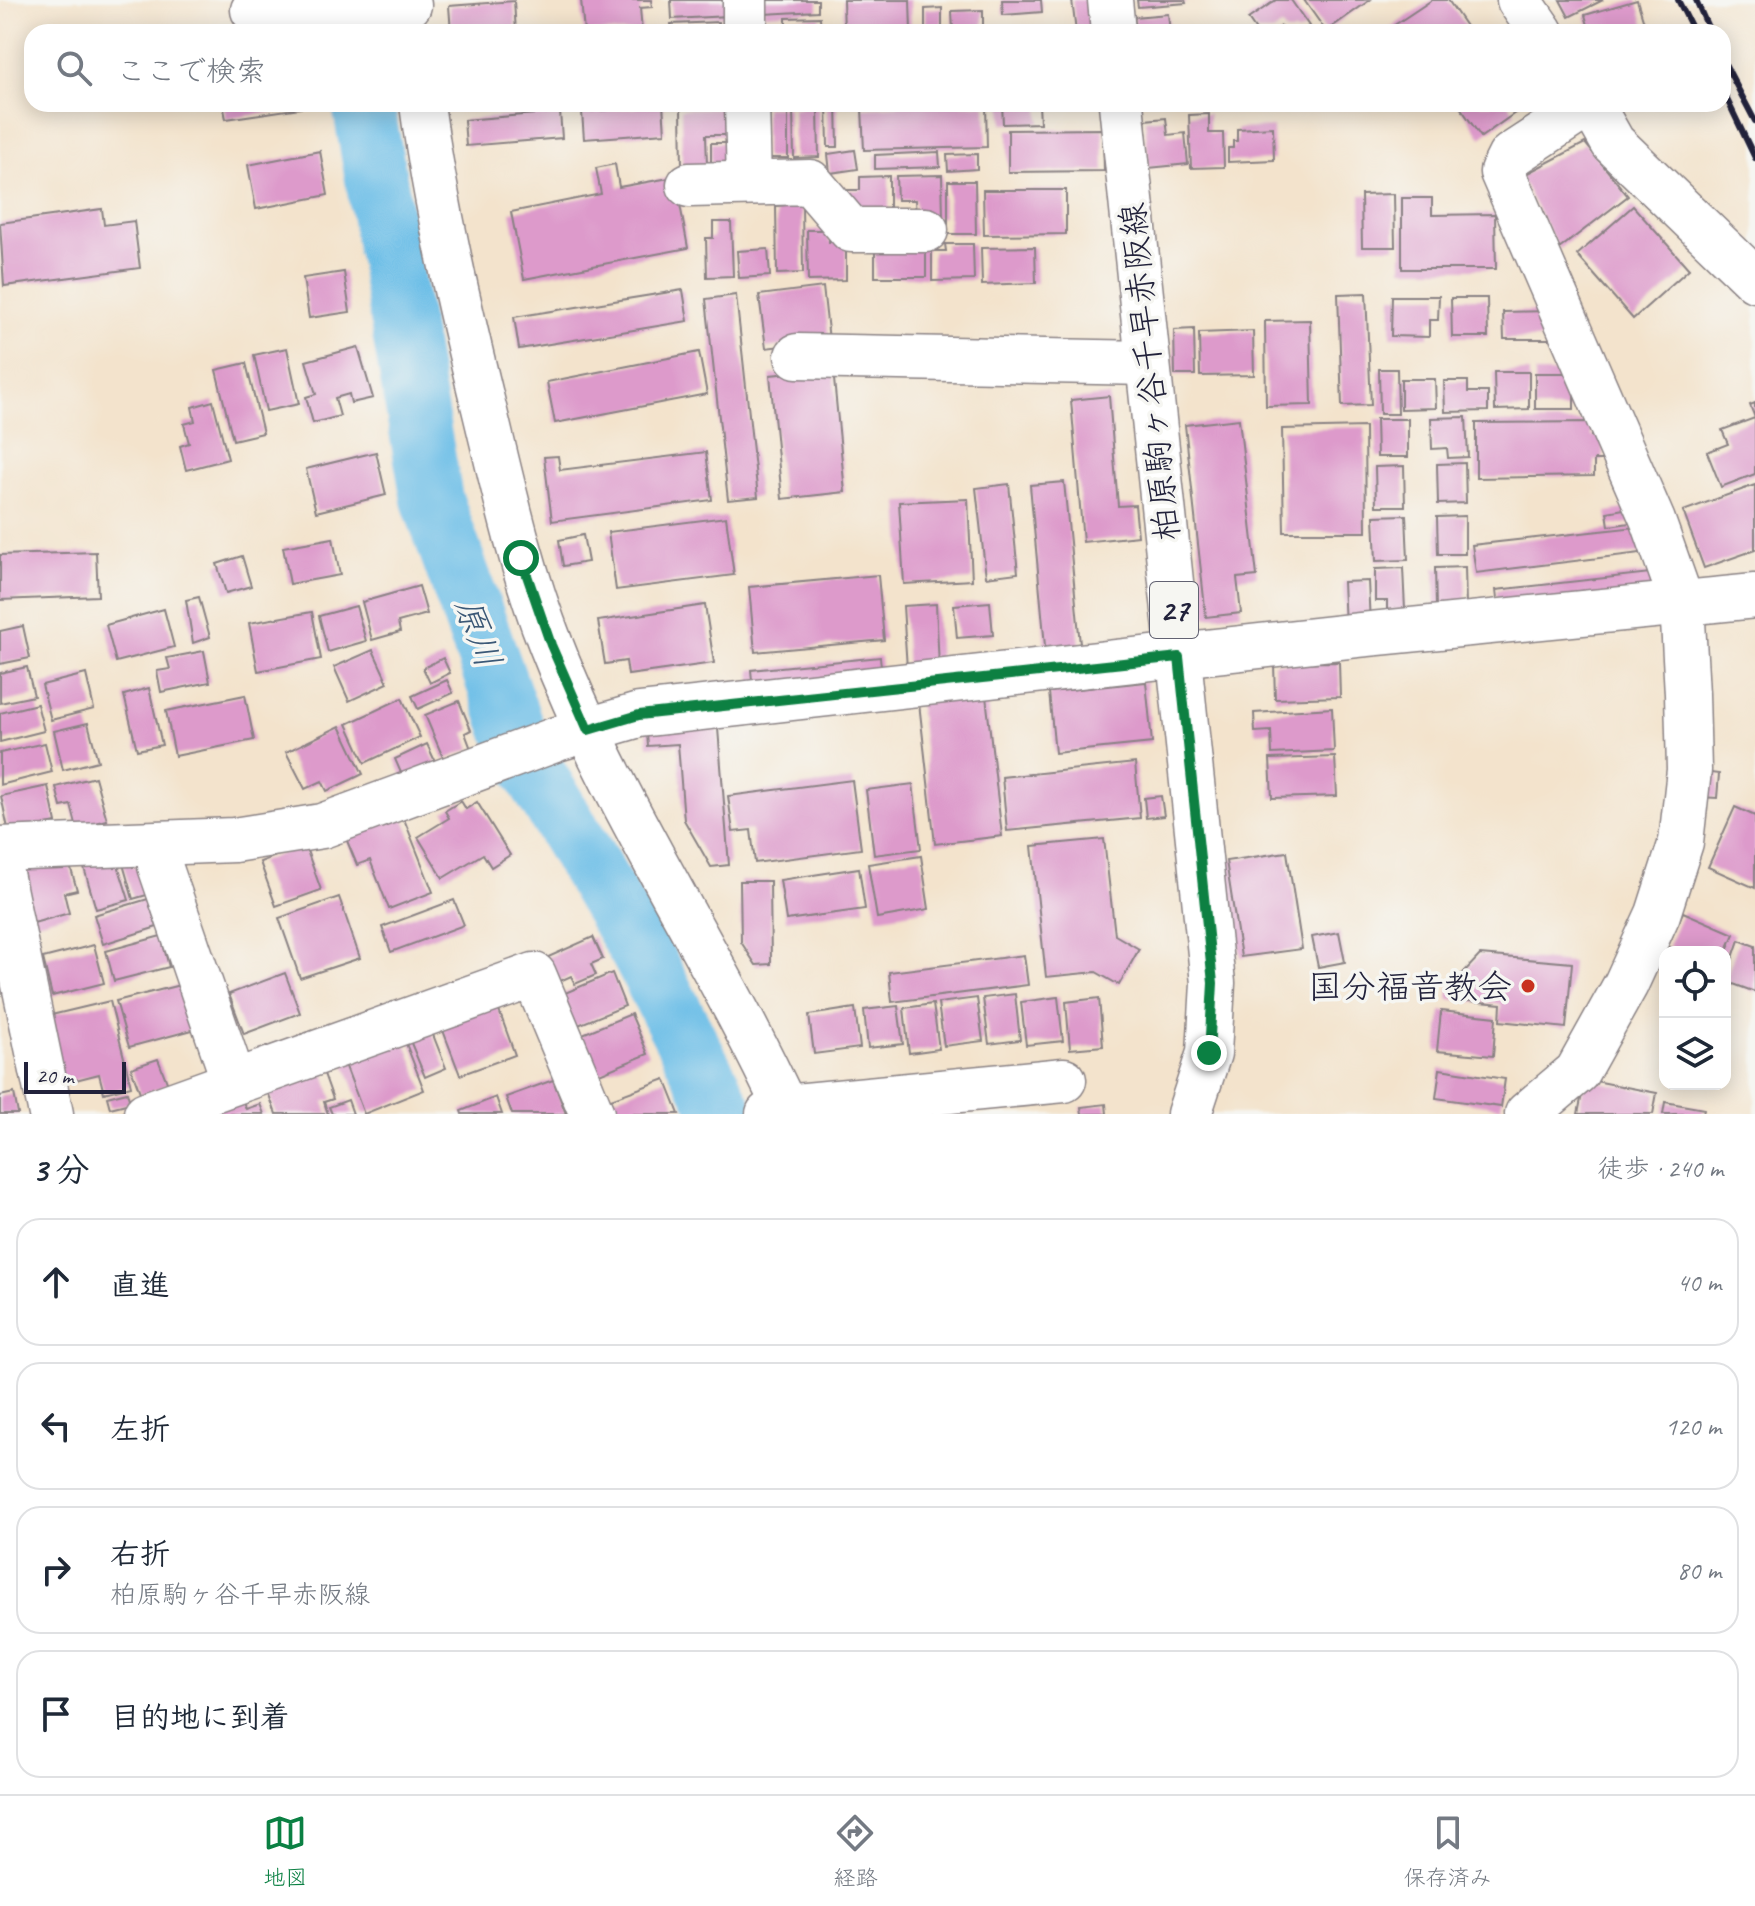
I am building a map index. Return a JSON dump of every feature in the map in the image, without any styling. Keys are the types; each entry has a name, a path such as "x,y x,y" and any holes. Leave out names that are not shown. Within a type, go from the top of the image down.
{"street":[{"path":"745,0 745,24"},
{"path":"1110,0 1112,24"},
{"path":"1519,0 1536,24"},
{"path":"253,10 403,11"},
{"path":"423,112 435,198 521,558 551,645 572,734 781,1112 1064,1080"},
{"path":"747,112 749,183"},
{"name":"柏原駒ヶ谷千早赤阪線","path":"1122,112 1213,983 1209,1053 1189,1114"},
{"path":"1527,1114 1577,1072 1619,997 1658,914 1681,842 1689,770 1682,603 1653,521 1502,172 1510,156 1578,112"},
{"path":"1595,112 1613,143 1755,280"},
{"path":"689,185 810,182 851,230 926,230"},
{"path":"797,356 1148,363"},
{"path":"0,849 234,840 322,826 572,734 639,715 1755,596"},
{"path":"160,866 234,1082"},
{"path":"0,869 51,1114"},
{"path":"146,1114 534,975 592,1114"}],"building":[{"path":"581,0 651,0 652,7 640,8 641,24 583,24"},
{"path":"671,0 727,0 728,16 672,19"},
{"path":"764,0 818,0 818,11 764,14"},
{"path":"843,0 910,0 911,24 844,24"},
{"path":"1002,0 1041,0 1042,12 1003,15"},
{"path":"1072,0 1088,0 1091,24 1075,24"},
{"path":"1137,0 1185,0 1186,3 1138,7"},
{"path":"1276,0 1291,0 1308,24 1251,24 1248,19"},
{"path":"1304,0 1370,0 1336,24 1321,24"},
{"path":"1432,0 1448,0 1464,24 1396,24"},
{"path":"1560,0 1603,0 1569,17"},
{"path":"1637,0 1644,24 1588,24 1585,15"},
{"path":"514,1 515,24 450,24 449,6"},
{"path":"942,8 942,24 925,24 925,9"},
{"path":"983,10 983,24 953,24 952,11"},
{"path":"1168,14 1169,24 1135,24 1134,17"},
{"path":"820,17 820,24 786,24 786,18"},
{"path":"719,22 719,24 671,24"},
{"path":"225,112 274,112 226,119"},
{"path":"560,112 562,138 466,146 464,120"},
{"path":"582,112 664,112 665,133 584,139"},
{"path":"681,112 732,112 733,135 706,135 707,165 682,166"},
{"path":"765,112 788,112 788,158 765,158"},
{"path":"793,112 818,112 819,157 794,158"},
{"path":"827,112 837,112 838,147 828,147"},
{"path":"862,112 986,112 987,147 864,150"},
{"path":"1002,112 1039,112 1040,123 1003,124"},
{"path":"1464,112 1514,112 1515,113 1481,137"},
{"path":"1209,114 1209,133 1223,133 1224,167 1191,168 1189,115"},
{"path":"1166,118 1168,135 1185,133 1188,164 1149,168 1145,120"},
{"path":"1273,127 1274,160 1228,162 1228,148 1233,148 1233,141 1237,141 1237,129"},
{"path":"1103,129 1104,171 1008,172 1008,130"},
{"path":"711,143 733,143 733,164 711,164"},
{"path":"1585,143 1628,196 1559,249 1520,177"},
{"path":"855,150 858,169 830,173 828,154"},
{"path":"320,151 328,195 256,209 248,165"},
{"path":"939,152 940,167 875,169 875,155"},
{"path":"977,154 977,169 948,171 947,155"},
{"path":"615,164 619,187 675,177 688,248 524,279 511,212 601,194 596,168"},
{"path":"942,175 943,217 916,217 915,200 897,200 896,176"},
{"path":"889,176 889,217 848,217 848,190 860,190 860,177"},
{"path":"948,181 975,181 976,234 948,234"},
{"path":"983,190 1066,190 1066,234 984,235"},
{"path":"1394,194 1395,247 1362,247 1361,195"},
{"path":"1402,198 1432,198 1432,215 1495,214 1496,269 1402,269"},
{"path":"802,204 803,273 777,274 776,206"},
{"path":"1633,206 1689,269 1633,319 1577,255"},
{"path":"102,209 104,225 134,221 140,268 4,286 0,223"},
{"path":"713,222 731,222 733,276 707,277 706,238 713,238"},
{"path":"807,230 829,230 829,242 846,242 846,280 808,281"},
{"path":"945,244 973,244 974,280 932,281 932,251 946,251"},
{"path":"926,246 926,277 875,277 875,247"},
{"path":"1035,247 1036,283 982,285 981,248"},
{"path":"768,249 770,276 739,278 737,251"},
{"path":"344,272 350,312 309,318 303,278"},
{"path":"823,287 829,340 766,348 759,295"},
{"path":"683,290 688,321 519,349 514,317"},
{"path":"1366,293 1371,405 1342,406 1338,294"},
{"path":"736,295 758,497 728,500 706,299"},
{"path":"1392,296 1439,296 1438,320 1429,320 1429,337 1391,336"},
{"path":"1451,298 1487,298 1488,337 1452,337"},
{"path":"1553,311 1553,339 1504,339 1503,312"},
{"path":"1310,320 1312,405 1266,406 1265,321"},
{"path":"1194,329 1195,375 1175,375 1174,330"},
{"path":"1253,331 1254,375 1200,376 1199,333"},
{"path":"358,347 373,398 351,403 349,394 335,398 340,416 313,423 306,397 316,394 306,361"},
{"path":"287,348 299,404 266,411 254,355"},
{"path":"699,352 707,394 555,423 547,382"},
{"path":"246,363 263,433 233,440 216,370"},
{"path":"833,369 845,492 782,499 770,375"},
{"path":"1379,369 1397,369 1398,414 1380,414"},
{"path":"1494,372 1529,372 1529,409 1495,410"},
{"path":"1535,373 1574,373 1574,409 1535,409"},
{"path":"1401,379 1435,379 1436,408 1401,409"},
{"path":"1444,381 1468,381 1468,392 1488,392 1488,411 1445,412"},
{"path":"1109,396 1118,506 1135,505 1138,536 1083,542 1071,400"},
{"path":"213,401 228,459 186,470 180,446 189,443 184,424 195,421 192,407"},
{"path":"1466,417 1468,457 1448,458 1447,448 1432,449 1431,418"},
{"path":"1755,418 1755,474 1721,487 1707,452 1728,444 1722,430"},
{"path":"1239,419 1257,576 1237,578 1241,613 1206,617 1185,425"},
{"path":"1376,419 1408,419 1408,457 1377,457"},
{"path":"1591,422 1591,436 1603,436 1603,460 1594,460 1594,476 1476,478 1476,423"},
{"path":"1365,427 1366,532 1284,532 1282,429"},
{"path":"376,452 386,495 316,512 306,469"},
{"path":"706,452 712,500 552,521 544,457 558,456 560,470"},
{"path":"1465,463 1466,503 1438,504 1437,464"},
{"path":"1404,466 1405,506 1376,506 1375,467"},
{"path":"1064,482 1081,654 1046,657 1030,485"},
{"path":"1009,484 1018,573 986,577 976,488"},
{"path":"1755,485 1755,550 1704,568 1683,511"},
{"path":"968,499 972,580 904,584 899,502"},
{"path":"1635,507 1637,522 1609,526 1607,512"},
{"path":"1406,515 1408,560 1376,561 1374,516"},
{"path":"1465,516 1465,554 1438,554 1437,517"},
{"path":"726,517 734,575 616,590 608,532"},
{"path":"1645,526 1649,552 1476,573 1472,545"},
{"path":"583,535 588,562 563,566 559,540"},
{"path":"333,538 340,575 290,584 283,547"},
{"path":"96,552 98,596 0,600 0,555"},
{"path":"242,556 251,586 226,593 217,564"},
{"path":"1465,567 1466,606 1436,607 1435,568"},
{"path":"1403,568 1405,610 1387,611 1387,601 1375,601 1375,569"},
{"path":"1659,572 1662,598 1499,616 1496,590"},
{"path":"878,575 884,640 755,652 749,587"},
{"path":"1368,581 1370,625 1345,626 1343,582"},
{"path":"419,586 427,614 398,622 400,632 372,640 362,602"},
{"path":"199,597 210,637 193,643 186,600"},
{"path":"990,602 993,635 957,638 954,605"},
{"path":"936,604 939,667 907,669 903,606"},
{"path":"705,605 714,663 628,675 626,661 605,664 598,621"},
{"path":"356,606 366,641 328,652 319,616"},
{"path":"164,609 174,647 116,662 106,625"},
{"path":"312,612 321,659 258,671 249,623"},
{"path":"23,626 30,658 0,664 0,631"},
{"path":"373,650 388,683 349,701 334,667"},
{"path":"204,651 210,682 161,692 157,671 170,669 167,658"},
{"path":"880,657 882,677 753,691 751,670"},
{"path":"443,658 450,673 430,683 423,668"},
{"path":"1339,662 1340,697 1275,699 1274,663"},
{"path":"27,667 34,696 0,703 0,673"},
{"path":"86,674 94,709 51,720 42,685"},
{"path":"447,680 453,693 418,709 412,696"},
{"path":"1146,682 1152,743 1055,753 1049,692"},
{"path":"149,688 162,745 137,750 124,695"},
{"path":"245,695 254,740 175,756 166,711"},
{"path":"986,696 1002,836 935,844 919,703"},
{"path":"402,698 420,737 365,763 347,724"},
{"path":"459,701 471,730 465,733 471,749 444,760 425,715"},
{"path":"37,704 44,731 0,742 0,713"},
{"path":"1332,708 1334,751 1272,754 1271,731 1255,732 1254,713"},
{"path":"717,716 729,865 711,867 684,820 678,744 648,746 646,722"},
{"path":"88,723 98,761 63,770 54,731"},
{"path":"340,726 363,774 327,791 322,781 305,789 286,752"},
{"path":"45,743 52,772 0,785 0,753"},
{"path":"427,744 440,772 407,787 395,759"},
{"path":"1335,757 1337,796 1272,798 1270,759"},
{"path":"1135,763 1140,818 1007,831 1002,777"},
{"path":"1703,772 1719,774 1717,798 1701,797"},
{"path":"95,777 107,820 77,828 71,805 61,807 56,787"},
{"path":"852,780 861,849 755,863 751,830 733,832 728,796"},
{"path":"913,784 921,849 874,855 866,790"},
{"path":"48,786 56,823 9,833 1,796"},
{"path":"1161,796 1164,816 1146,818 1144,798"},
{"path":"461,801 466,809 477,802 510,855 491,867 483,854 443,878 418,837 449,818 445,811"},
{"path":"1735,807 1755,816 1755,888 1708,867"},
{"path":"402,814 433,892 389,909 370,860 357,865 345,836"},
{"path":"1104,839 1115,935 1139,949 1119,985 1096,972 1046,977 1032,846"},
{"path":"305,845 321,890 276,906 260,862"},
{"path":"114,852 129,900 96,909 82,861"},
{"path":"1287,852 1302,949 1241,957 1226,861"},
{"path":"129,854 133,867 148,863 157,892 133,899 121,857"},
{"path":"67,855 77,890 64,893 69,913 30,924 15,868"},
{"path":"921,856 929,909 877,918 868,864"},
{"path":"859,868 865,909 786,920 780,880"},
{"path":"740,881 770,881 771,964 756,965 741,942"},
{"path":"339,897 360,958 300,978 279,918"},
{"path":"148,899 157,927 103,944 94,915"},
{"path":"454,900 464,925 391,952 382,927"},
{"path":"1683,912 1734,934 1729,946 1668,946"},
{"path":"1339,932 1345,962 1318,967 1312,937"},
{"path":"161,936 169,967 114,981 106,951"},
{"path":"593,937 603,959 591,964 596,975 575,984 571,976 556,983 546,958"},
{"path":"1739,940 1755,946 1755,992 1731,983 1731,963"},
{"path":"94,945 104,983 52,996 43,958"},
{"path":"1024,955 1028,985 892,1002 889,972"},
{"path":"1480,955 1572,963 1566,1028 1500,1021 1501,1004 1448,999 1449,988"},
{"path":"285,973 300,1013 244,1034 229,994"},
{"path":"612,973 625,1006 571,1028 558,996"},
{"path":"184,984 196,1029 129,1047 116,1001"},
{"path":"1015,994 1020,1040 989,1044 983,998"},
{"path":"1058,997 1063,1041 1026,1045 1021,1002"},
{"path":"977,998 983,1041 944,1046 938,1003"},
{"path":"1099,998 1103,1046 1070,1049 1066,1002"},
{"path":"110,1001 131,1086 104,1093 99,1074 60,1084 43,1017"},
{"path":"933,1004 939,1049 909,1053 904,1008"},
{"path":"497,1005 515,1055 460,1075 441,1025"},
{"path":"898,1006 903,1044 868,1048 864,1010"},
{"path":"855,1008 860,1048 814,1054 809,1015"},
{"path":"1441,1011 1496,1017 1493,1056 1437,1051"},
{"path":"631,1014 648,1054 597,1075 580,1035"},
{"path":"428,1022 446,1068 425,1077 406,1031"},
{"path":"405,1041 424,1090 364,1114 345,1064"},
{"path":"158,1059 168,1085 141,1095 131,1068"},
{"path":"1440,1069 1505,1079 1501,1107 1436,1098"},
{"path":"323,1071 333,1099 324,1102 328,1114 276,1114 268,1092"},
{"path":"665,1079 679,1114 614,1114 608,1100"},
{"path":"1585,1079 1657,1093 1653,1114 1578,1114"},
{"path":"553,1080 566,1114 512,1114 506,1097"},
{"path":"127,1092 130,1103 110,1108 107,1097"},
{"path":"239,1092 246,1109 260,1104 264,1114 220,1114 215,1101"},
{"path":"14,1093 18,1114 0,1114 0,1096"},
{"path":"496,1097 502,1114 462,1114 461,1111"},
{"path":"348,1100 353,1114 332,1114 329,1107"},
{"path":"1665,1102 1704,1109 1703,1114 1663,1114"},
{"path":"1106,1104 1107,1114 1082,1114 1081,1107"}],"waterway":[{"name":"原川","path":"364,112 432,499 520,748 642,954 724,1114"}],"railway":[{"path":"1678,0 1690,24"},
{"path":"1696,0 1706,24"},
{"path":"1731,75 1755,121"},
{"path":"1731,108 1755,158"}],"place":[{"name":"国分福音教会","path":"1528,986"}],"route":[{"path":"521,558 551,645 588,730 639,715 1179,657 1213,983 1209,1053"}]}
